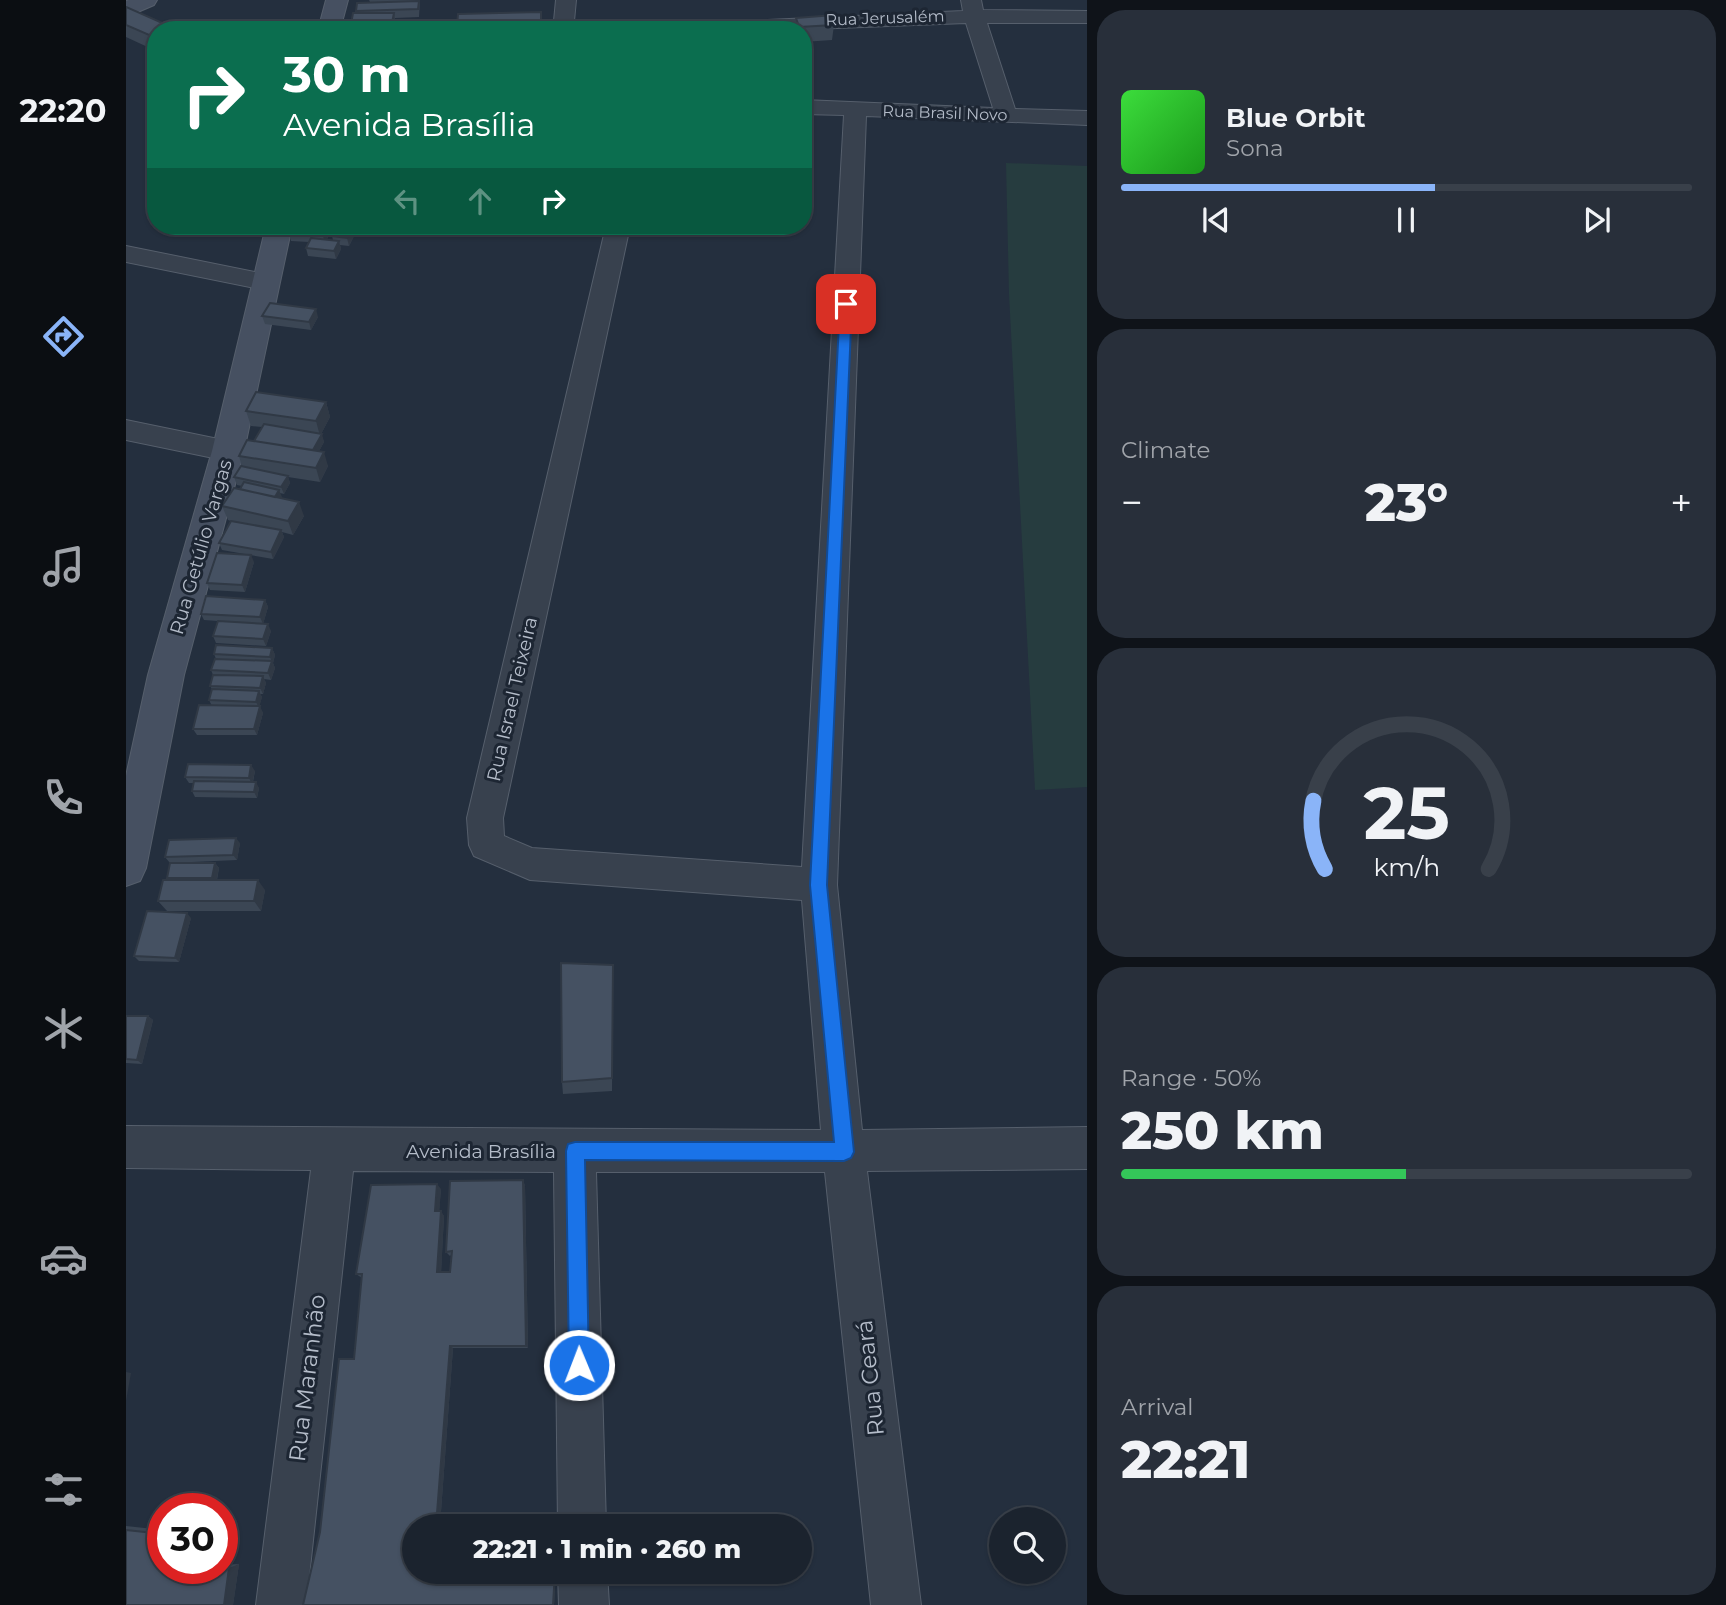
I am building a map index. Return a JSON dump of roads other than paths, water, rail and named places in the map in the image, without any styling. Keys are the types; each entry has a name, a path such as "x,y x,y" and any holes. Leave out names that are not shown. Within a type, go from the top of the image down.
{"street":[{"path":"126,9 146,0"},
{"path":"331,21 337,0"},
{"path":"564,21 566,0"},
{"path":"973,7 999,82 1006,115"},
{"name":"Rua Jerusalém","path":"812,21 973,7 1087,16"},
{"name":"Rua Brasil Novo","path":"812,108 1087,118"},
{"name":"Rua Ceará","path":"855,110 819,885 844,1152 896,1605"},
{"name":"Rua Getúlio Vargas","path":"126,869 166,675 228,451 277,235"},
{"name":"Rua Israel Teixeira","path":"616,235 485,818 487,845 530,864 819,885"},
{"path":"126,254 265,282"},
{"path":"126,430 228,451"},
{"name":"Avenida Brasília","path":"126,1147 844,1152 1087,1148"},
{"name":"Rua Maranhão","path":"281,1605 334,1150"},
{"path":"575,1151 582,1514"},
{"path":"583,1584 584,1605"}]}
